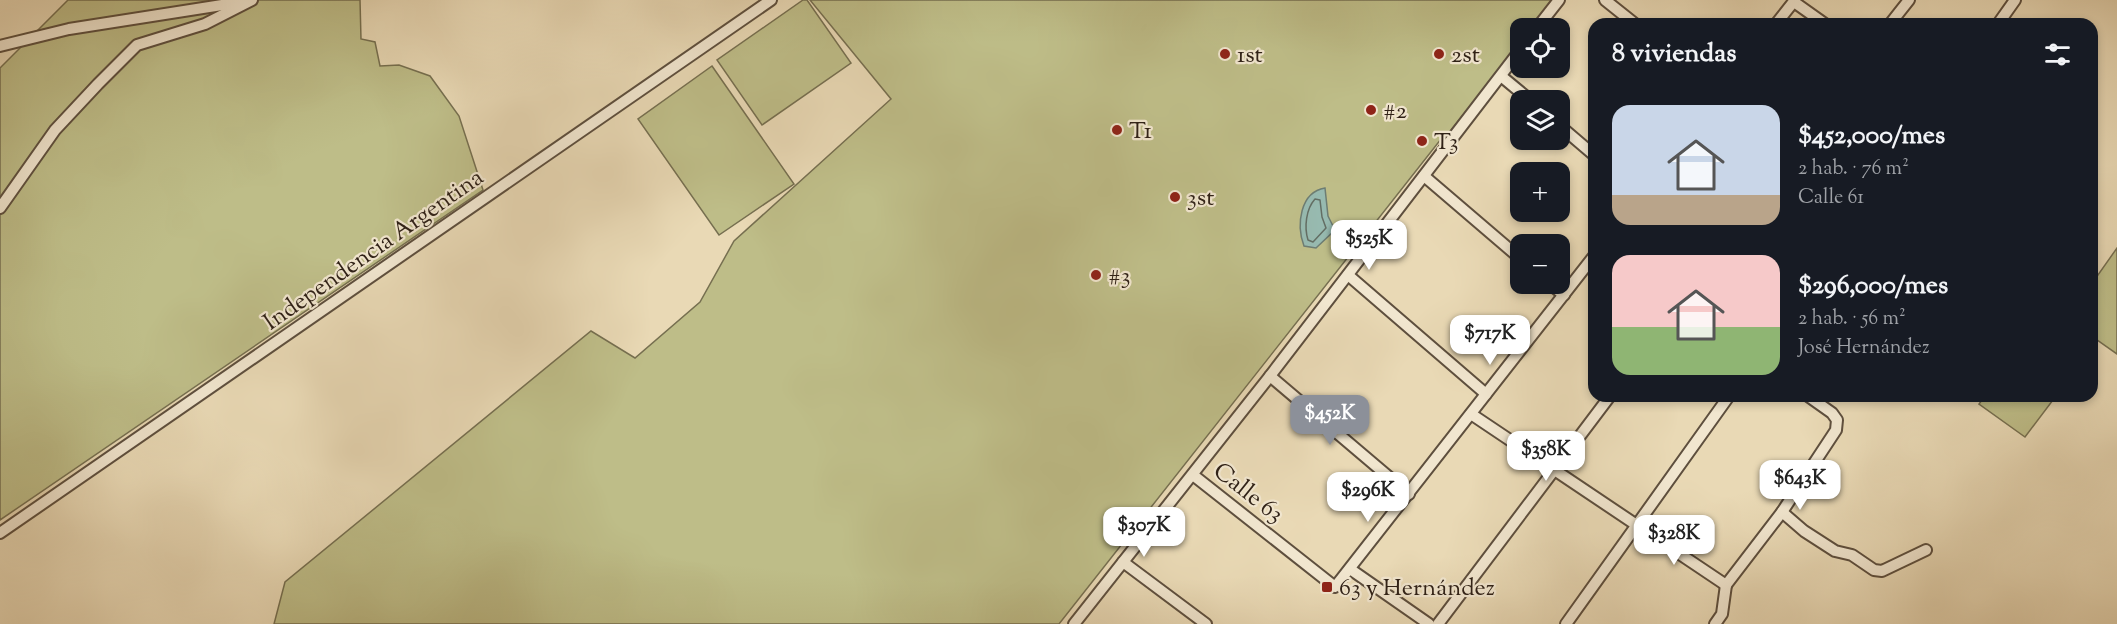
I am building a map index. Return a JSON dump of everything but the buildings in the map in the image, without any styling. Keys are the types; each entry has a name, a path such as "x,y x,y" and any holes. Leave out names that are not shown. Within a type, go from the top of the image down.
{"street":[{"path":"0,46 69,29 251,0"},
{"path":"0,208 55,130 137,45 205,24 251,0"},
{"name":"Independencia Argentina","path":"0,533 771,0"},
{"path":"1545,18 1559,0"},
{"path":"1605,0 1628,18"},
{"path":"1895,18 1909,0"},
{"path":"2002,18 2015,0"},
{"path":"1781,18 1794,1 1818,18"},
{"path":"1074,624 1193,475 1510,64"},
{"path":"1501,76 1518,90"},
{"path":"1570,135 1588,150"},
{"path":"1424,176 1510,250"},
{"path":"1429,624 1350,569 1588,264"},
{"path":"1348,275 1486,394"},
{"path":"1270,376 1408,494"},
{"path":"1438,624 1606,402"},
{"path":"1566,624 1725,402"},
{"path":"1715,624 1722,614 1726,585 1782,512 1836,430 1837,420 1832,412 1817,402"},
{"path":"1471,414 1726,585"},
{"name":"Calle 63","path":"1193,475 1335,587 1350,569"},
{"path":"1782,512 1804,531 1835,551 1852,555 1874,570 1882,571 1926,550"},
{"path":"1123,562 1206,624"}],"shaded area":[{"path":"68,0 360,0 361,39 375,42 380,66 399,65 430,76 459,116 483,190 0,520 0,68"},
{"path":"803,0 807,0 851,63 762,125 717,60"},
{"path":"810,0 1551,0 1550,2 1554,0 1540,18 1510,18 1510,57 1448,134 1445,134 1059,624 274,624 285,582 591,331 635,358 700,302 734,241 891,99"},
{"path":"712,66 794,184 719,235 638,119"},
{"path":"2117,248 2117,354 2098,341 2098,275"},
{"path":"1980,402 2051,402 2025,437 1979,404"}],"water":[{"path":"1325,188 1328,216 1335,230 1316,248 1304,246 1300,229 1302,211 1310,196"}],"place":[{"name":"1st","path":"1225,54"},
{"name":"2st","path":"1439,54"},
{"name":"#2","path":"1371,110"},
{"name":"T1","path":"1117,130"},
{"name":"T3","path":"1422,141"},
{"name":"3st","path":"1175,197"},
{"name":"#3","path":"1096,275"},
{"name":"63 y Hernández","path":"1327,587"}]}
